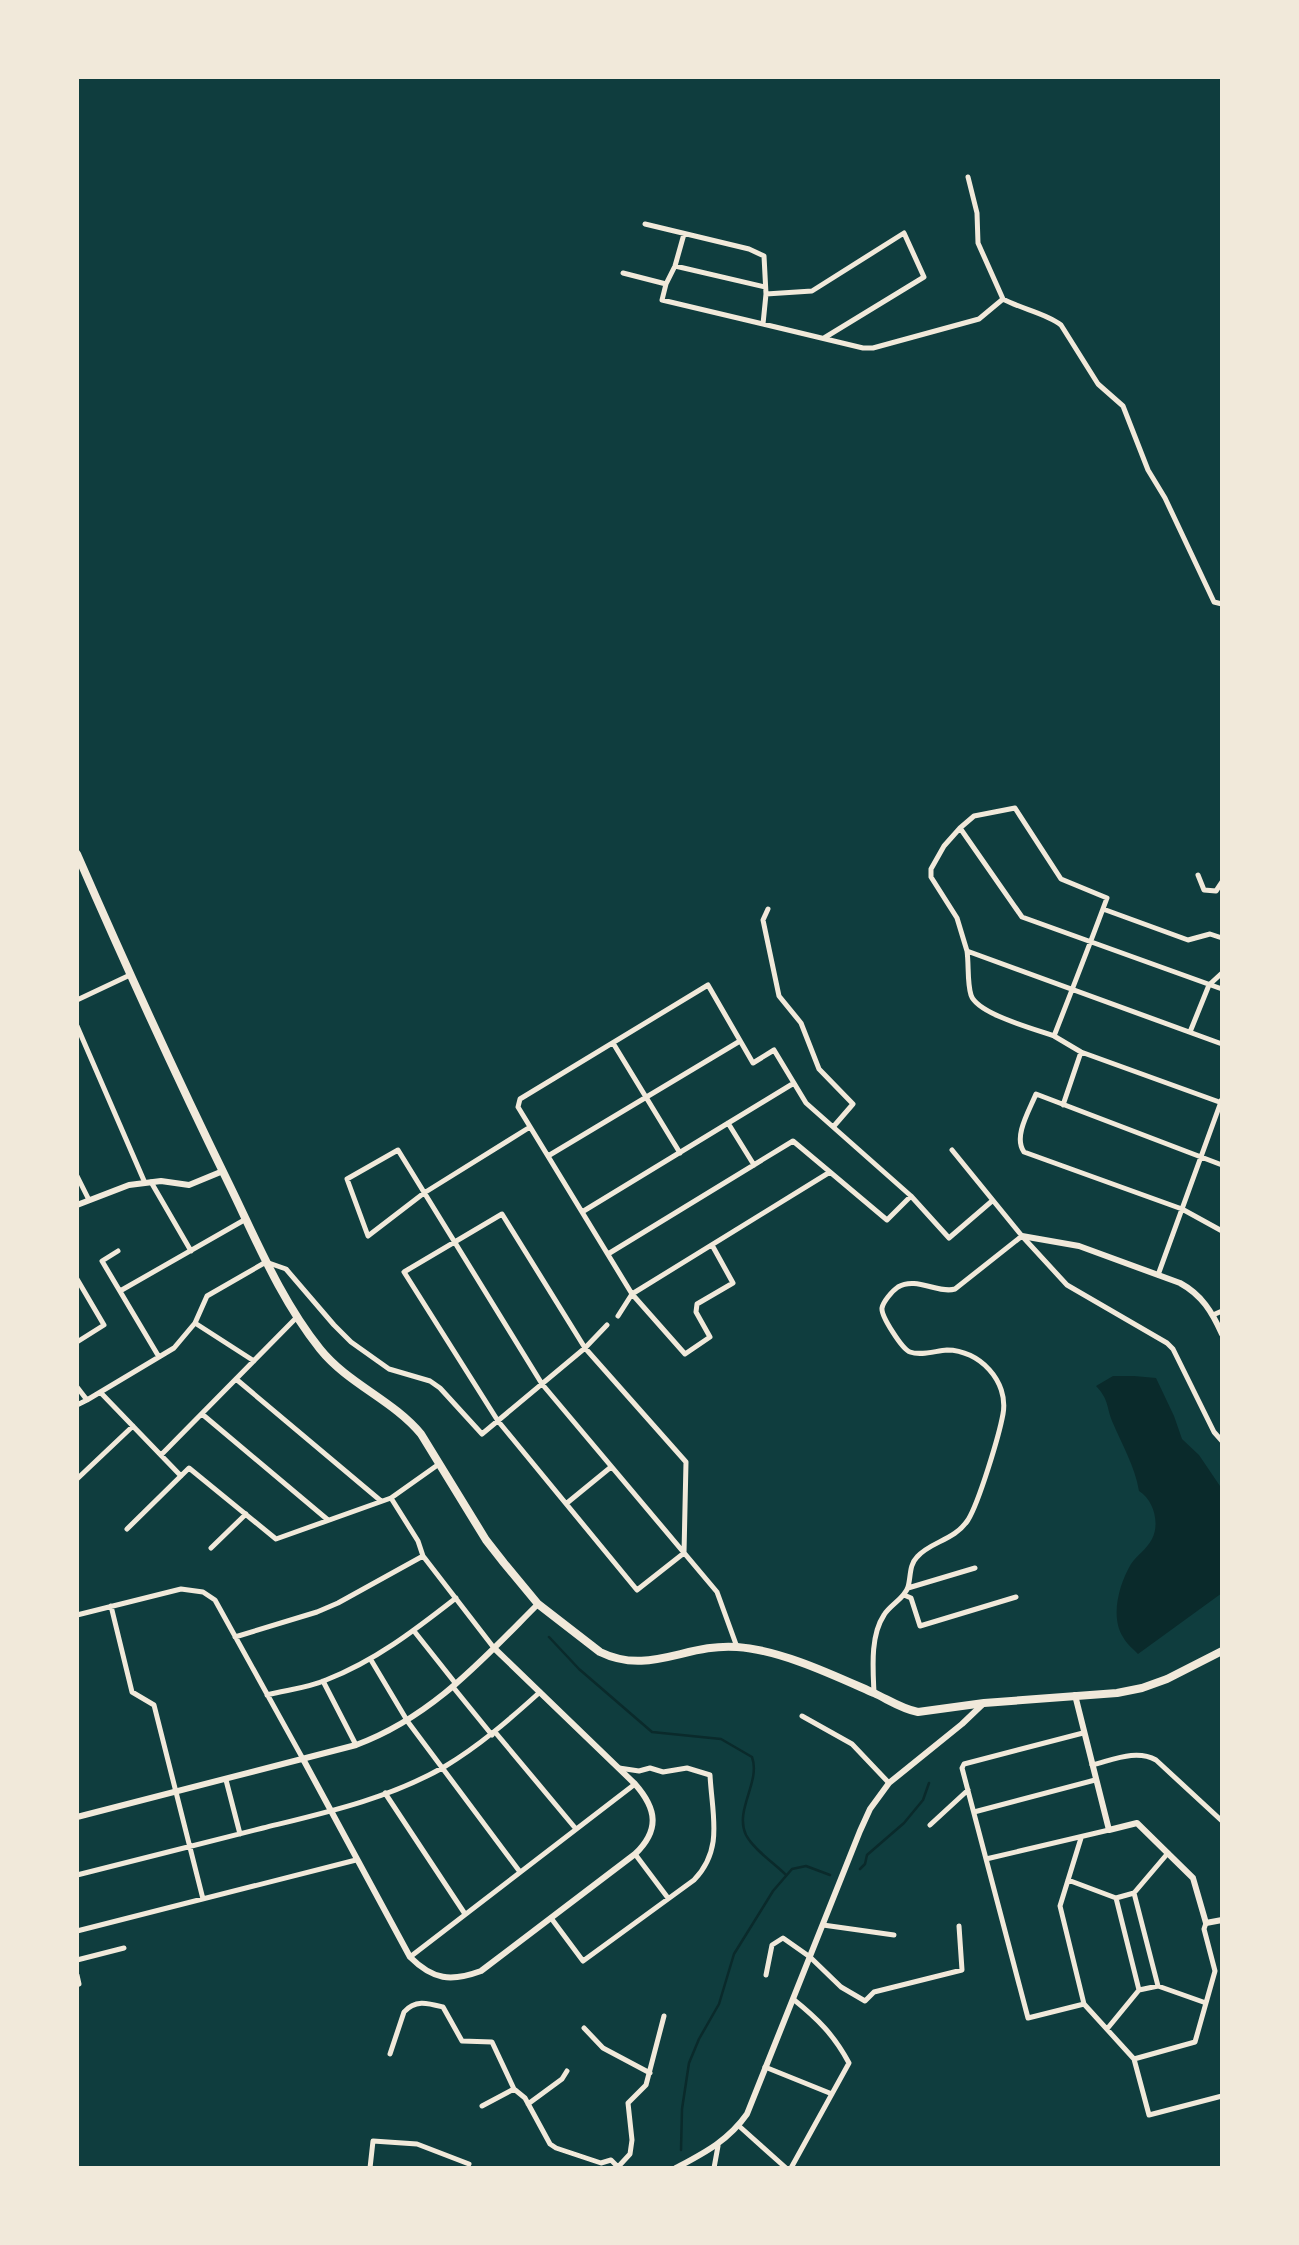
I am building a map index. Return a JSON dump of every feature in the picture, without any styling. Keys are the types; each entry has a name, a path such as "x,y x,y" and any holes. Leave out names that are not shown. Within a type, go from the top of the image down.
{"main road":[{"path":"77,854 130,975 266,1262 297,1317 337,1367 410,1421 486,1540 538,1604 600,1652 627,1661 654,1660 703,1648 737,1647 781,1656 874,1693 908,1711 918,1712 1142,1688 1167,1679 1222,1651"}],"street":[{"path":"968,177 977,213 978,243 1003,299 1056,321 1098,384 1123,406 1148,470 1165,498 1214,602 1222,604"},
{"path":"645,224 749,249 764,256 766,290 763,324"},
{"path":"675,266 766,290 813,291 904,233 924,277 824,338"},
{"path":"684,234 662,300 863,348 873,348 979,319 1003,299"},
{"path":"623,273 666,284"},
{"path":"1054,1036 1107,898 1061,879 1015,808 974,816 944,846 931,869 931,877 957,918 967,951 971,996 976,1004 1054,1036 1081,1052 1222,1102 1158,1275"},
{"path":"960,828 1022,917 1222,989"},
{"path":"1198,875 1204,890 1210,892 1216,891 1222,882"},
{"path":"768,909 763,920 779,996 801,1023 819,1069 853,1104 834,1126"},
{"path":"1103,909 1188,940 1210,934 1222,938"},
{"path":"967,951 1222,1044"},
{"path":"1191,1032 1209,985 1222,973"},
{"path":"77,1000 130,975"},
{"path":"712,1245 733,1283 697,1304 696,1312 710,1337 685,1354 632,1294 518,1107 520,1099 709,985 753,1063 774,1050 806,1103 911,1196 949,1238 992,1201"},
{"path":"77,1026 148,1182 191,1251"},
{"path":"548,1156 740,1041"},
{"path":"613,1043 680,1153"},
{"path":"1063,1105 1081,1052"},
{"path":"582,1212 794,1083"},
{"path":"1222,1166 1035,1094 1020,1136 1020,1146 1024,1152 1182,1209 1222,1231"},
{"path":"728,1123 754,1166"},
{"path":"530,1127 424,1192 368,1236 347,1180 398,1150 424,1192 455,1242 542,1384 717,1592 737,1647"},
{"path":"608,1254 793,1141 887,1220 911,1196"},
{"path":"952,1150 992,1201 1067,1285 1173,1349 1214,1432 1222,1441"},
{"path":"77,1205 116,1188 148,1182 189,1185 223,1171"},
{"path":"618,1317 632,1294 830,1172"},
{"path":"77,1176 89,1200"},
{"path":"502,1214 585,1348 686,1462 684,1553 637,1590 498,1420 404,1272 502,1214"},
{"path":"120,1291 246,1219"},
{"path":"874,1693 876,1636 882,1617 894,1602 904,1595 913,1561 918,1555 951,1537 969,1518 1001,1420 1004,1401 997,1378 973,1357 948,1350 918,1353 904,1348 882,1314 883,1303 897,1287 918,1284 948,1291 955,1289 1022,1236 1079,1246 1193,1289 1213,1315 1222,1334"},
{"path":"118,1251 102,1261 159,1357"},
{"path":"77,1405 174,1348 195,1324 207,1296 266,1262 286,1269 351,1342 389,1368 430,1381 440,1388 482,1434 585,1348 607,1325"},
{"path":"77,1279 104,1325 77,1342"},
{"path":"1213,1315 1222,1311"},
{"path":"161,1455 297,1317"},
{"path":"195,1324 254,1361"},
{"path":"236,1379 381,1502"},
{"path":"77,1387 87,1400"},
{"path":"101,1393 181,1476"},
{"path":"202,1414 328,1520"},
{"path":"77,1479 132,1426"},
{"path":"127,1529 189,1468 276,1539 391,1498 439,1464"},
{"path":"567,1503 611,1466"},
{"path":"77,1615 181,1589 203,1592 215,1600 410,1957 421,1968 433,1974 444,1977 469,1975 481,1970 635,1854 645,1844 653,1821 646,1797 635,1784 494,1648 424,1556 418,1541 391,1498"},
{"path":"211,1548 246,1514"},
{"path":"235,1637 338,1603 424,1556"},
{"path":"908,1588 975,1568"},
{"path":"904,1595 911,1598 920,1626 1016,1597"},
{"path":"267,1695 323,1681 371,1660 456,1598"},
{"path":"77,1817 226,1780 382,1736 408,1722 455,1686 538,1604"},
{"path":"111,1606 132,1692 154,1705 202,1899"},
{"path":"414,1631 494,1734 576,1829"},
{"path":"371,1660 408,1722 520,1872"},
{"path":"323,1681 356,1745"},
{"path":"77,1875 330,1811 385,1793 442,1768 494,1734 540,1692"},
{"path":"1075,1695 1109,1830"},
{"path":"676,2168 718,2146 739,2126 747,2114 870,1809 889,1783 984,1703"},
{"path":"802,1716 852,1744 889,1783"},
{"path":"1083,1733 964,1765 962,1768 1028,2018 1084,2004"},
{"path":"1092,1765 1146,1755 1157,1760 1222,1821"},
{"path":"551,1918 583,1961 694,1880 706,1868 712,1855 714,1841 710,1775 687,1768 663,1772 650,1768 639,1771 619,1768"},
{"path":"226,1780 240,1834"},
{"path":"974,1812 1096,1780"},
{"path":"410,1957 635,1784"},
{"path":"930,1825 968,1790"},
{"path":"385,1793 465,1914"},
{"path":"986,1859 1137,1823 1193,1878 1206,1923 1204,1929 1215,1970 1195,2042 1134,2059"},
{"path":"1081,1838 1060,1906 1084,2004 1134,2059 1149,2115 1222,2096"},
{"path":"1068,1880 1116,1898 1134,1893 1168,1853"},
{"path":"635,1854 668,1899"},
{"path":"77,1931 356,1860"},
{"path":"1134,1893 1158,1986"},
{"path":"1116,1898 1139,1990"},
{"path":"1206,1923 1222,1920"},
{"path":"823,1925 894,1935"},
{"path":"766,1975 772,1945 778,1940 788,1939 841,1987 865,2001 874,1992 962,1970 959,1926"},
{"path":"77,1960 124,1948"},
{"path":"77,1975 77,1985"},
{"path":"1107,2029 1139,1990 1158,1986 1206,2003"},
{"path":"739,2126 789,2168 849,2063 822,2022 793,1999"},
{"path":"390,2053 408,2006 423,2002 443,2007 462,2041 492,2042 514,2089 528,2104 550,2144 600,2163 611,2160 618,2168 630,2154 632,2140 628,2103 644,2090 664,2016"},
{"path":"584,2028 603,2048 650,2073"},
{"path":"765,2067 832,2094"},
{"path":"528,2104 562,2079 567,2071"},
{"path":"482,2106 514,2089"},
{"path":"370,2168 373,2141 417,2144 469,2164 467,2168"},
{"path":"714,2168 718,2146"}],"water":[{"path":"1113,1376 1156,1378 1182,1439 1199,1455 1222,1489 1222,1593 1138,1654 1119,1629 1118,1600 1131,1564 1152,1539 1155,1520 1152,1506 1139,1491 1105,1399 1096,1386"}],"waterway":[{"path":"549,1637 579,1669 652,1732 721,1739 752,1757 753,1776 743,1825 754,1846 786,1875"},
{"path":"860,1869 865,1864 867,1855 904,1823 923,1800 929,1783"},
{"path":"681,2150 682,2109 689,2063 719,2004 734,1954 773,1891 792,1869 806,1866 830,1875"}]}
